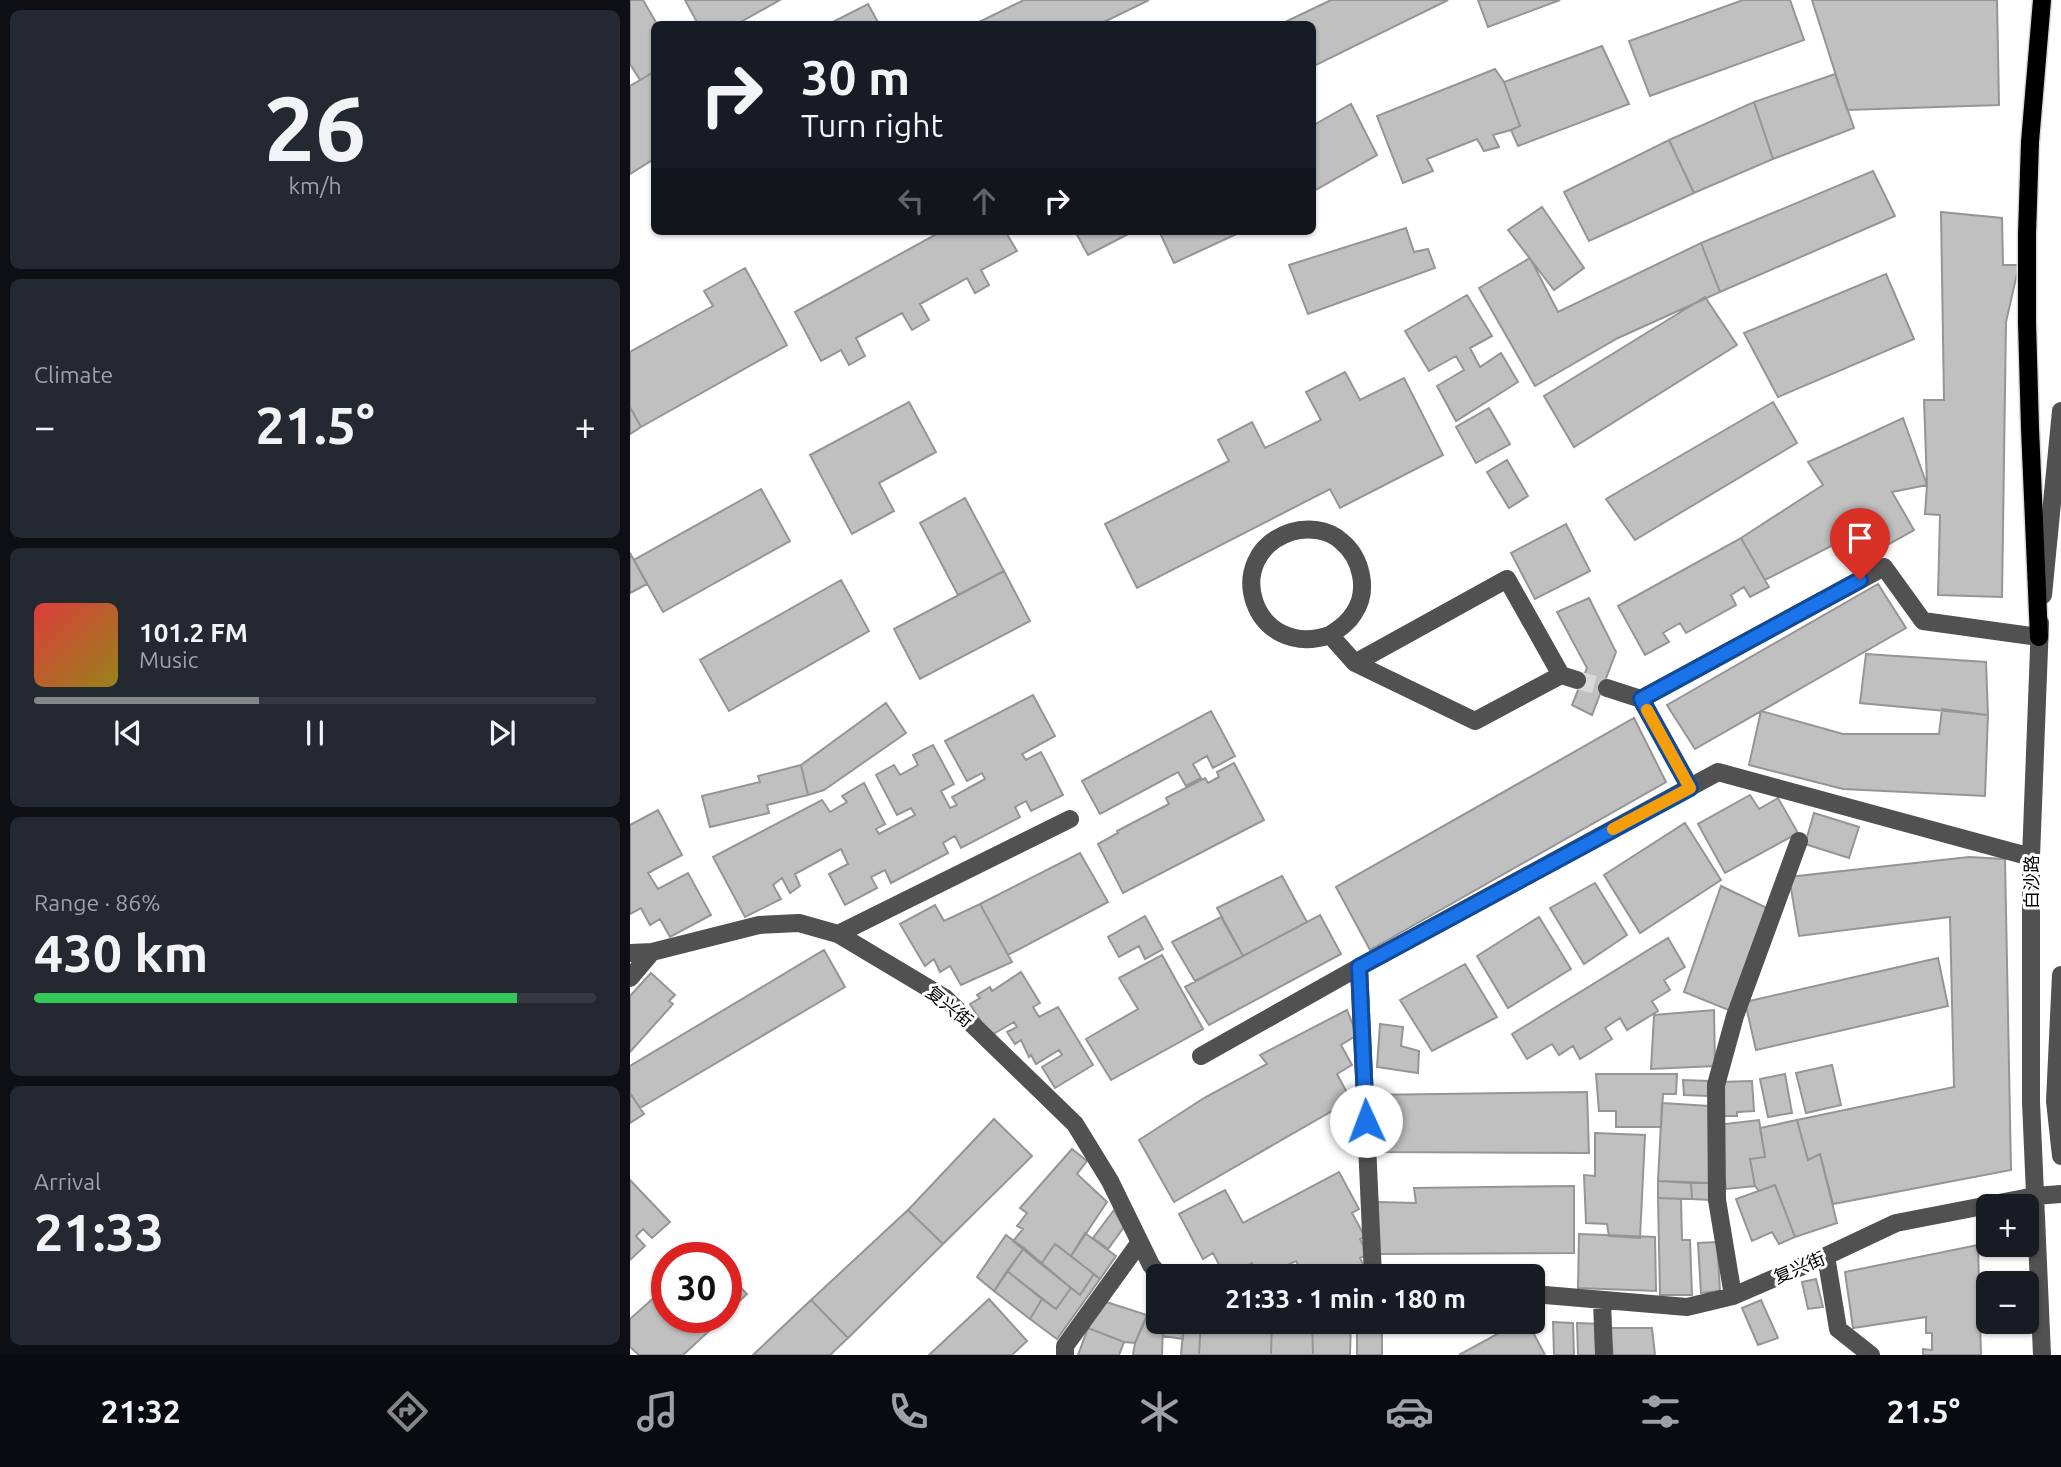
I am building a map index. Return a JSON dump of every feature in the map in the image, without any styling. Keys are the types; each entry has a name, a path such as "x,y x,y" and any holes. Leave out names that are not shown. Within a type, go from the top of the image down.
{"main road":[{"path":"2039,637 2030,428 2027,234 2030,142 2042,0"}],"street":[{"name":"白沙路","path":"2035,1194 2031,1102 2031,857 2039,637 2061,411"},
{"path":"1301,529 1322,531 1340,540 1354,555 1361,570 1361,597 1356,611 1345,625 1331,635 1300,640 1277,632 1265,621 1256,607 1251,587 1254,565 1264,548 1278,537 1301,529"},
{"path":"1641,699 1884,567 1923,621 2039,637"},
{"path":"1331,635 1355,663 1475,721 1569,678 1507,579 1355,663"},
{"path":"1607,688 1641,699 1690,788"},
{"path":"1201,1056 1718,772 2031,857"},
{"path":"838,934 1070,819"},
{"path":"1732,1296 1717,1200 1716,1085 1735,1016 1798,841"},
{"name":"复兴街","path":"630,953 652,951 758,925 799,923 838,934 945,998 1075,1124 1110,1181 1151,1264"},
{"path":"630,978 652,951"},
{"path":"1359,967 1372,1264"},
{"path":"2061,975 2058,1102 2061,1157"},
{"name":"复兴街","path":"2039,1196 2061,1194"},
{"name":"复兴街","path":"1545,1295 1687,1307 1732,1296 1896,1223 1976,1207"},
{"path":"1065,1355 1065,1346 1140,1242"},
{"path":"1826,1256 1838,1329 1871,1355"},
{"name":"白沙路","path":"2038,1257 2042,1355"},
{"path":"1602,1301 1604,1355"}],"building":[{"path":"630,0 643,0 655,21 651,21 651,74 640,80 630,64"},
{"path":"685,0 780,0 742,21 696,21"},
{"path":"1024,0 1149,0 1106,21 981,21"},
{"path":"1331,0 1448,0 1316,65 1316,21 1287,21"},
{"path":"1478,0 1560,0 1488,27"},
{"path":"1743,0 1790,0 1804,40 1650,96 1629,41"},
{"path":"1812,0 1997,0 1999,105 1847,110"},
{"path":"868,4 877,21 835,21"},
{"path":"1602,46 1629,104 1518,146 1511,130 1520,126 1504,82"},
{"path":"1495,69 1504,82 1520,126 1493,135 1499,147 1484,151 1477,139 1427,159 1433,171 1403,183 1377,116"},
{"path":"651,74 651,161 630,174 630,86"},
{"path":"1835,74 1854,128 1773,159 1754,102"},
{"path":"1754,102 1773,159 1694,193 1669,140"},
{"path":"1351,104 1377,155 1316,190 1316,124"},
{"path":"1669,140 1694,193 1589,241 1564,192"},
{"path":"1873,171 1895,216 1720,292 1701,243"},
{"path":"1542,207 1584,268 1554,290 1508,230"},
{"path":"1941,212 2002,218 2003,265 2019,265 2006,322 2002,597 1938,595 1940,515 1925,514 1927,485 1924,400 1944,400"},
{"path":"1406,228 1414,252 1428,249 1435,268 1308,314 1289,265"},
{"path":"935,235 1007,235 1017,251 981,270 989,285 975,293 967,278 920,304 929,320 912,330 902,313 856,338 865,356 849,365 841,350 821,361 795,312"},
{"path":"1077,235 1126,235 1088,255"},
{"path":"1161,235 1234,235 1174,263"},
{"path":"1701,243 1720,292 1618,338 1535,386 1479,288 1530,258 1558,312"},
{"path":"745,268 787,345 641,427 630,407 630,352 713,306 704,291"},
{"path":"1886,274 1914,339 1778,397 1744,333"},
{"path":"1467,295 1492,336 1470,348 1480,367 1501,353 1518,382 1456,421 1437,386 1464,370 1456,356 1429,371 1405,331"},
{"path":"1705,297 1737,345 1574,447 1544,396"},
{"path":"1345,372 1360,400 1404,378 1443,455 1340,508 1330,489 1137,588 1105,524 1229,461 1218,440 1252,422 1265,448 1321,420 1306,392"},
{"path":"909,402 936,452 879,483 894,511 852,534 810,455"},
{"path":"1773,402 1797,443 1635,540 1606,499"},
{"path":"630,407 641,427 630,434"},
{"path":"1489,408 1510,444 1476,463 1456,427"},
{"path":"1903,418 1927,485 1892,492 1914,530 1871,554 1860,531 1765,580 1741,538 1823,485 1808,462"},
{"path":"1507,460 1528,496 1509,508 1487,472"},
{"path":"761,489 790,541 663,612 634,560"},
{"path":"965,498 1004,571 958,595 920,523"},
{"path":"1566,524 1590,571 1535,599 1511,553"},
{"path":"1741,538 1769,587 1750,597 1744,587 1731,595 1736,605 1686,633 1680,623 1663,633 1669,642 1645,655 1618,606"},
{"path":"630,553 647,584 630,593"},
{"path":"1004,571 1030,621 920,679 894,629"},
{"path":"841,580 869,631 729,711 700,660"},
{"path":"1878,584 1906,628 1695,749 1667,705"},
{"path":"1589,598 1616,652 1592,715 1572,705 1587,668 1557,612"},
{"path":"1866,654 1986,662 1988,715 1860,703"},
{"path":"1033,695 1055,736 1022,754 1026,760 1041,752 1063,795 1031,811 1026,801 1015,807 1020,817 961,848 955,836 943,843 948,853 891,883 885,870 871,877 877,888 845,905 829,874 848,864 841,849 795,874 800,886 790,893 782,878 773,885 781,899 745,917 713,857 822,800 830,812 847,802 842,796 864,783 885,824 876,829 879,834 915,815 911,808 897,815 876,775 894,765 900,775 918,765 913,755 933,745 954,784 941,791 950,808 957,805 952,797 985,779 982,773 967,781 945,741"},
{"path":"886,703 906,733 824,790 808,795 801,765"},
{"path":"1942,709 1988,715 1985,796 1843,789 1749,765 1761,711 1843,734 1939,734"},
{"path":"1211,711 1235,756 1213,768 1207,756 1193,764 1201,778 1186,786 1178,772 1100,814 1082,781"},
{"path":"1634,718 1666,782 1370,950 1336,887"},
{"path":"1234,763 1264,820 1123,893 1098,844 1169,804 1166,798 1205,778 1208,783 1219,777 1217,772"},
{"path":"801,765 808,795 767,805 769,813 710,827 702,796 760,782 758,776"},
{"path":"1750,795 1759,809 1778,798 1798,833 1725,873 1698,824"},
{"path":"658,810 682,855 648,873 658,889 688,873 711,915 670,937 660,919 650,925 641,908 630,914 630,825"},
{"path":"1814,813 1859,827 1849,858 1805,844"},
{"path":"1685,823 1721,880 1640,933 1604,875"},
{"path":"1080,853 1108,902 1008,955 980,904"},
{"path":"1969,857 2005,859 2011,1170 1833,1204 1820,1154 1808,1160 1797,1120 1954,1087 1950,917 1799,936 1789,877"},
{"path":"1282,876 1307,922 1243,956 1217,908"},
{"path":"1595,883 1627,935 1584,964 1550,908"},
{"path":"1721,886 1769,909 1731,1011 1684,992"},
{"path":"980,904 1012,962 961,985 950,966 940,972 934,959 925,966 900,924 935,905 944,921"},
{"path":"1320,915 1341,954 1209,1025 1185,987"},
{"path":"1145,916 1163,949 1145,959 1139,946 1119,957 1108,937"},
{"path":"1221,917 1243,956 1195,981 1172,942"},
{"path":"1539,917 1571,969 1508,1008 1477,956"},
{"path":"1668,938 1685,967 1664,980 1670,990 1652,1001 1658,1011 1627,1030 1620,1018 1605,1028 1612,1039 1580,1059 1573,1046 1559,1055 1552,1044 1527,1059 1512,1034"},
{"path":"824,950 845,987 640,1108 630,1093 630,1066"},
{"path":"1162,955 1203,1029 1111,1080 1086,1039 1138,1009 1119,978"},
{"path":"1938,958 1948,1006 1756,1050 1745,1002"},
{"path":"1465,964 1497,1017 1432,1051 1400,1000"},
{"path":"1021,972 1040,1003 1033,1007 1039,1017 1058,1007 1093,1065 1055,1088 1042,1067 1062,1055 1059,1050 1036,1064 1031,1055 1029,1057 1021,1040 1015,1044 1007,1032 1017,1027 1014,1022 990,1036 970,1004 980,998 977,995 990,987 992,991"},
{"path":"651,973 675,995 669,1001 673,1004 630,1052 630,996"},
{"path":"1347,1010 1357,1035 1341,1045 1352,1065 1337,1074 1351,1100 1174,1202 1139,1140 1204,1098 1267,1064 1260,1055"},
{"path":"1714,1010 1715,1066 1651,1069 1654,1015"},
{"path":"1380,1024 1403,1027 1401,1046 1419,1051 1418,1073 1377,1067"},
{"path":"1832,1065 1841,1105 1806,1113 1796,1073"},
{"path":"1596,1074 1677,1074 1676,1094 1663,1094 1661,1127 1616,1127 1616,1111 1599,1111"},
{"path":"1785,1074 1792,1113 1768,1117 1760,1079"},
{"path":"1683,1080 1709,1081 1709,1096 1684,1095"},
{"path":"1752,1081 1754,1111 1737,1112 1737,1116 1721,1116 1719,1082"},
{"path":"1587,1092 1589,1153 1376,1152 1369,1095"},
{"path":"630,1093 644,1114 630,1123"},
{"path":"1662,1103 1709,1106 1711,1183 1658,1181"},
{"path":"994,1119 1032,1156 943,1244 908,1210"},
{"path":"1759,1120 1765,1157 1750,1159 1755,1186 1726,1189 1716,1125"},
{"path":"1797,1120 1808,1160 1820,1154 1837,1223 1795,1237 1775,1185 1759,1191 1755,1186 1750,1159 1765,1157 1760,1128"},
{"path":"1595,1133 1645,1135 1640,1238 1609,1236 1607,1224 1586,1223 1584,1175 1595,1176"},
{"path":"1072,1149 1087,1161 1077,1174 1107,1202 1071,1256 1055,1244 1041,1264 1013,1241 1023,1229 1017,1226 1027,1213 1020,1208"},
{"path":"1339,1172 1359,1209 1352,1213 1365,1237 1360,1239 1368,1254 1360,1258 1363,1264 1298,1264 1296,1261 1289,1264 1219,1264 1213,1253 1203,1259 1179,1214 1225,1190 1243,1223"},
{"path":"630,1180 670,1222 652,1238 643,1229 636,1236 645,1246 630,1260"},
{"path":"1658,1181 1691,1183 1692,1199 1658,1198"},
{"path":"1691,1183 1711,1183 1710,1200 1692,1199"},
{"path":"1775,1185 1795,1237 1779,1244 1772,1232 1752,1241 1736,1199"},
{"path":"1574,1186 1574,1253 1379,1254 1377,1202 1416,1203 1414,1188"},
{"path":"1658,1198 1681,1199 1682,1240 1690,1240 1692,1295 1660,1295"},
{"path":"908,1210 943,1244 848,1338 811,1300"},
{"path":"1114,1210 1124,1227 1108,1249 1093,1238"},
{"path":"1085,1233 1116,1256 1100,1279 1071,1256"},
{"path":"1579,1234 1655,1237 1656,1291 1578,1288"},
{"path":"1006,1235 1024,1248 994,1291 977,1277"},
{"path":"1717,1242 1720,1291 1701,1293 1698,1243"},
{"path":"1055,1244 1094,1274 1080,1295 1041,1264"},
{"path":"1976,1245 1979,1271 1976,1271 1976,1334 1980,1334 1981,1355 1923,1355 1923,1349 1932,1350 1932,1333 1926,1333 1926,1317 1853,1328 1845,1272"},
{"path":"1024,1248 1071,1288 1056,1309 1007,1271"},
{"path":"1007,1271 1042,1299 1030,1319 994,1291"},
{"path":"1094,1274 1100,1279 1057,1339 1030,1319 1042,1299 1056,1309 1071,1288 1080,1295"},
{"path":"1816,1279 1823,1307 1808,1309 1802,1282"},
{"path":"989,1299 1027,1341 1012,1355 929,1355"},
{"path":"651,1300 651,1333 707,1333 683,1355 639,1355 630,1347 630,1319"},
{"path":"811,1300 848,1338 832,1355 753,1355"},
{"path":"1100,1300 1146,1315 1135,1343 1124,1342 1088,1328"},
{"path":"1761,1300 1778,1338 1758,1345 1742,1308"},
{"path":"1146,1321 1146,1334 1163,1334 1162,1355 1133,1355 1135,1343"},
{"path":"1553,1322 1573,1323 1574,1355 1554,1355"},
{"path":"1577,1323 1599,1324 1600,1355 1578,1355"},
{"path":"1088,1328 1124,1342 1119,1355 1078,1355"},
{"path":"1610,1328 1652,1328 1655,1355 1613,1355"},
{"path":"1163,1334 1183,1334 1183,1339"},
{"path":"1183,1334 1200,1334 1199,1355 1181,1355"},
{"path":"1200,1334 1272,1334 1271,1355 1199,1355"},
{"path":"1272,1334 1312,1334 1313,1355 1271,1355"},
{"path":"1312,1334 1351,1334 1350,1355 1313,1355"},
{"path":"1357,1334 1382,1334 1382,1355 1357,1355"},
{"path":"1497,1334 1534,1334 1545,1355 1459,1355"}],"tunnel":[{"path":"1577,680 1607,688"}],"slow traffic":[{"path":"1613,829 1690,788 1647,710"}],"route":[{"path":"1366,1121 1359,967 1690,788 1641,699 1860,580"}]}
